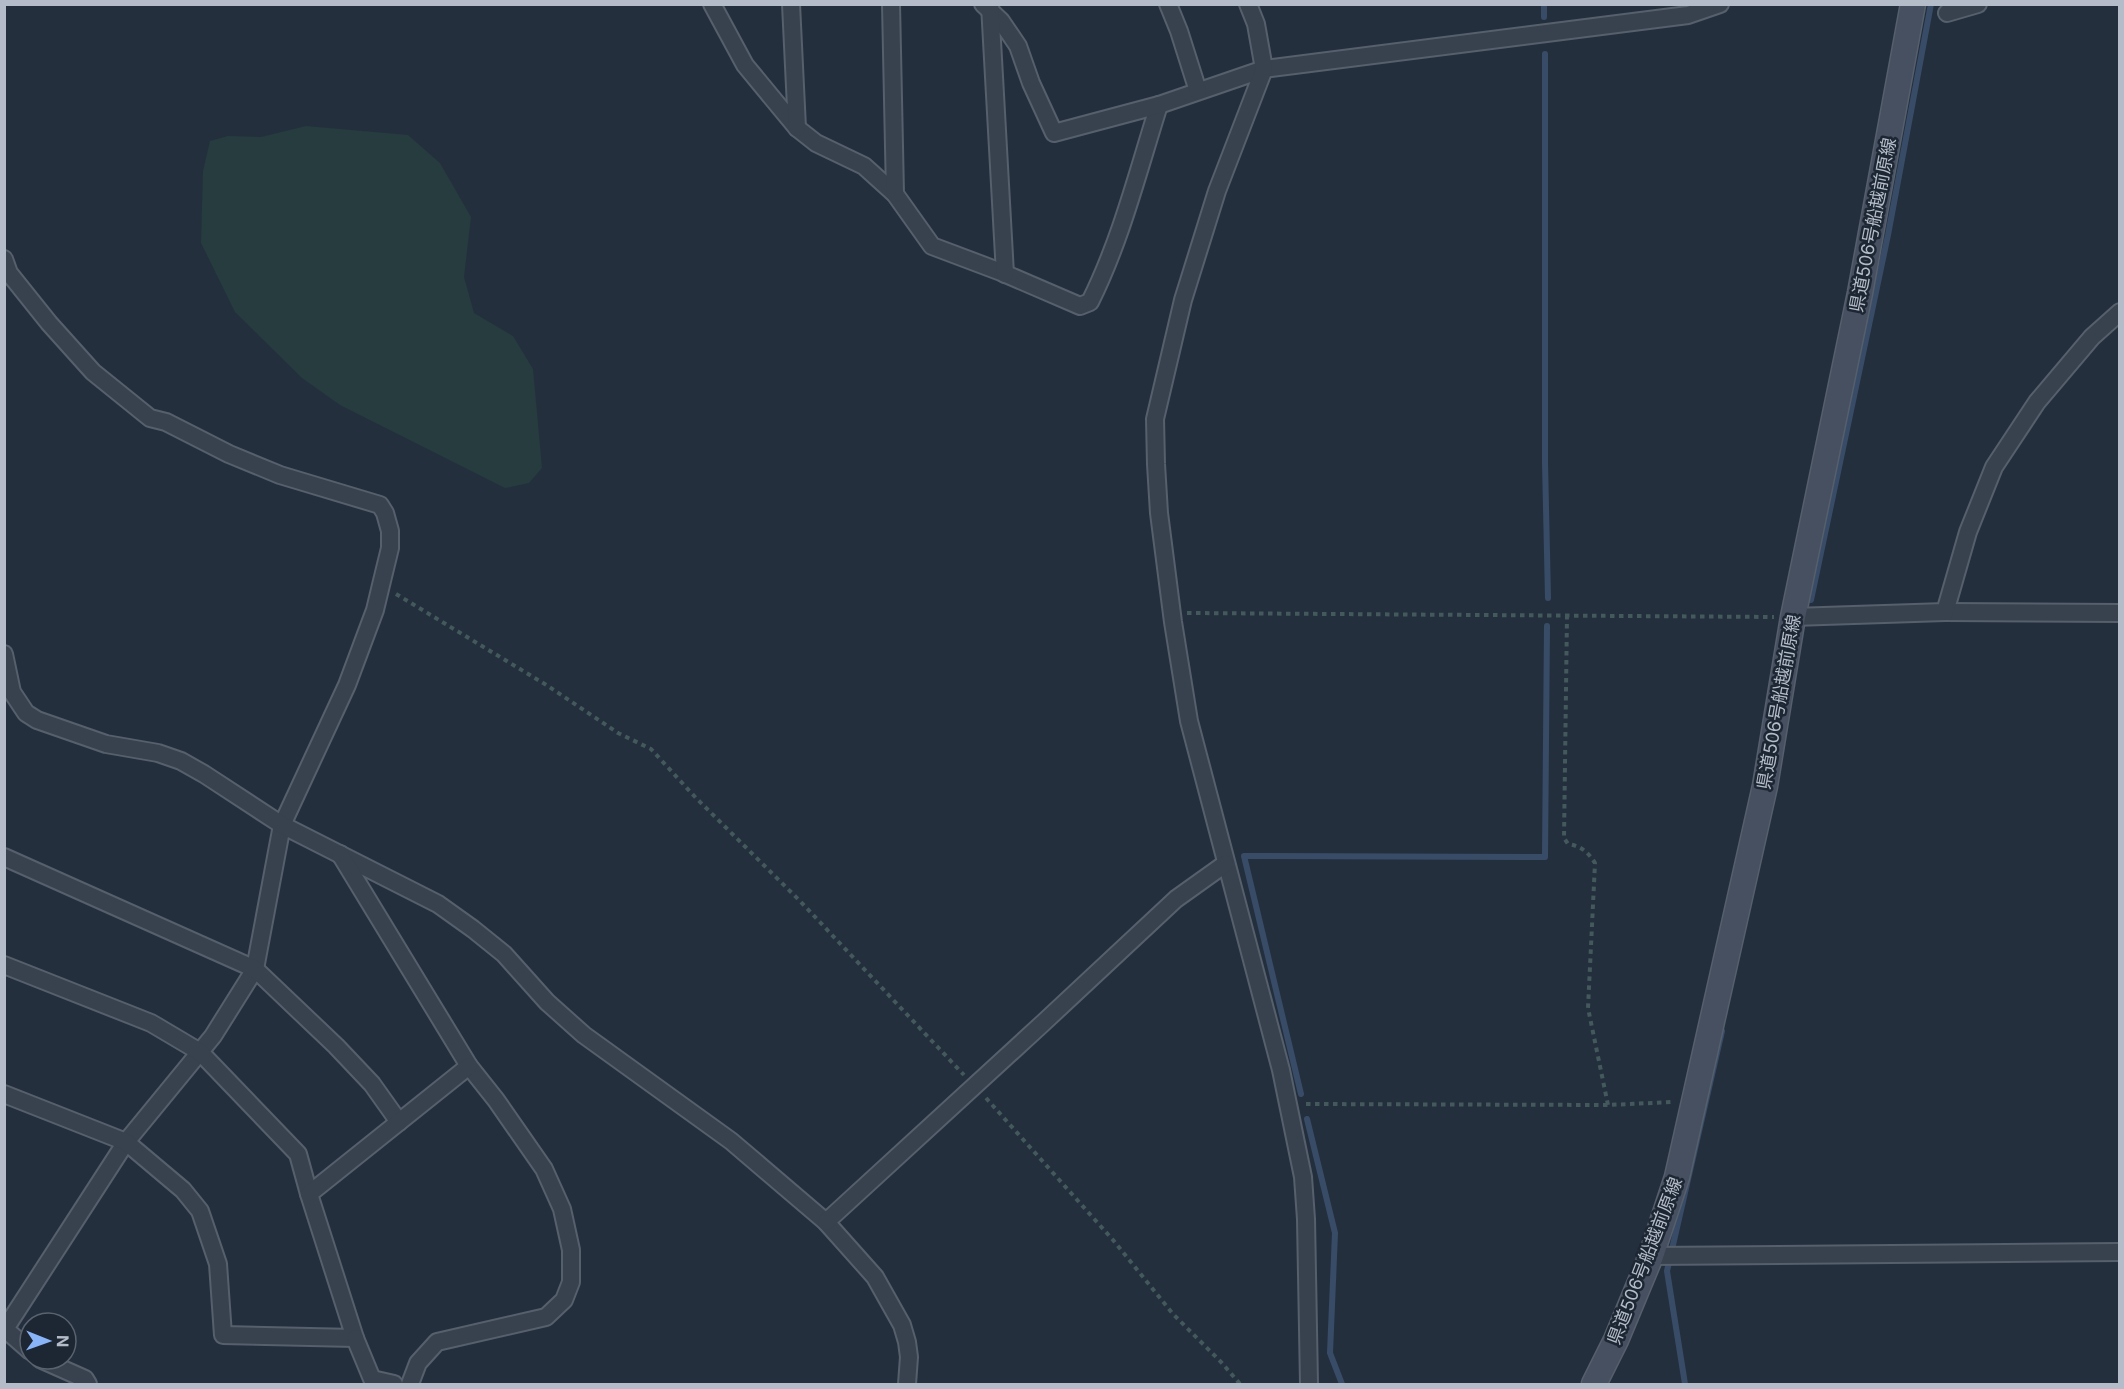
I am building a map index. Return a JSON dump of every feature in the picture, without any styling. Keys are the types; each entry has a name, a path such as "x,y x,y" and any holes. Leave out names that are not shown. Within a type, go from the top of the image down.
{"main road":[{"name":"県道506号船越前原線","path":"1594,1384 1617,1340 1651,1256 1677,1177 1695,1101 1765,786 1793,617 1862,282 1913,4"}],"street":[{"path":"712,4 745,65 797,128 816,143 864,166 895,194 932,246 1080,306 1090,302 1101,279 1124,216 1158,105"},
{"path":"791,4 797,128"},
{"path":"891,4 895,194"},
{"path":"1168,4 1198,91"},
{"path":"1248,4 1256,24 1264,69 1221,179 1196,255 1168,358 1155,419 1159,513 1189,721 1225,864 1273,1038 1303,1177 1309,1384"},
{"path":"987,6 1018,46 1031,83 1054,133 1158,105 1264,69 1688,15 1720,4"},
{"path":"1947,13 1978,4"},
{"path":"987,6 1005,274"},
{"path":"6,270 93,372 150,418 166,422 229,454 280,475 380,505 390,531 390,548 375,610 347,685 282,825 255,969 213,1036 126,1142 5,1329 18,1340"},
{"path":"1944,612 1968,532 1994,467 2037,402 2092,337 2120,312"},
{"path":"1793,617 1944,612 2120,613"},
{"path":"4,654 12,692 27,713 37,720 105,744 166,755 181,761 282,825 438,904 504,954 547,1002 584,1035 722,1134 826,1222 875,1276 902,1325 909,1357 907,1384"},
{"path":"339,854 469,1066 496,1100 544,1169 562,1209 571,1250 572,1282 564,1300 546,1317 437,1342 418,1363 410,1384"},
{"path":"4,857 255,969 336,1046 372,1084 399,1122"},
{"path":"826,1222 1176,899 1225,864"},
{"path":"4,965 151,1023 200,1052 298,1154 355,1338 372,1379 394,1384"},
{"path":"309,1194 469,1066"},
{"path":"4,1094 126,1142 183,1190 200,1211 218,1264 223,1335 355,1338"},
{"path":"1651,1256 2120,1252"},
{"path":"67,1371 85,1379 88,1384"}],"path":[{"path":"381,585 548,686 618,733 651,749 696,798 800,901 974,1086 1113,1240 1173,1314 1240,1384"},
{"path":"1172,613 1793,617"},
{"path":"1567,615 1564,838 1569,844 1578,845 1589,854 1594,863 1587,1008 1608,1105"},
{"path":"1288,1104 1608,1105 1695,1101"}],"green space":[{"path":"306,126 408,135 440,163 471,217 464,277 474,313 513,336 533,369 542,468 529,483 505,488 340,405 302,378 235,312 201,243 203,171 210,141 228,136 261,137"}],"waterway":[{"path":"1544,4 1544,17"},
{"path":"1811,600 1888,235 1931,4"},
{"path":"1545,54 1545,462 1548,598"},
{"path":"1301,1094 1244,856 1545,857 1547,626"},
{"path":"1685,1384 1667,1271 1722,1031"},
{"path":"1307,1119 1335,1233 1330,1353 1342,1384"}]}
